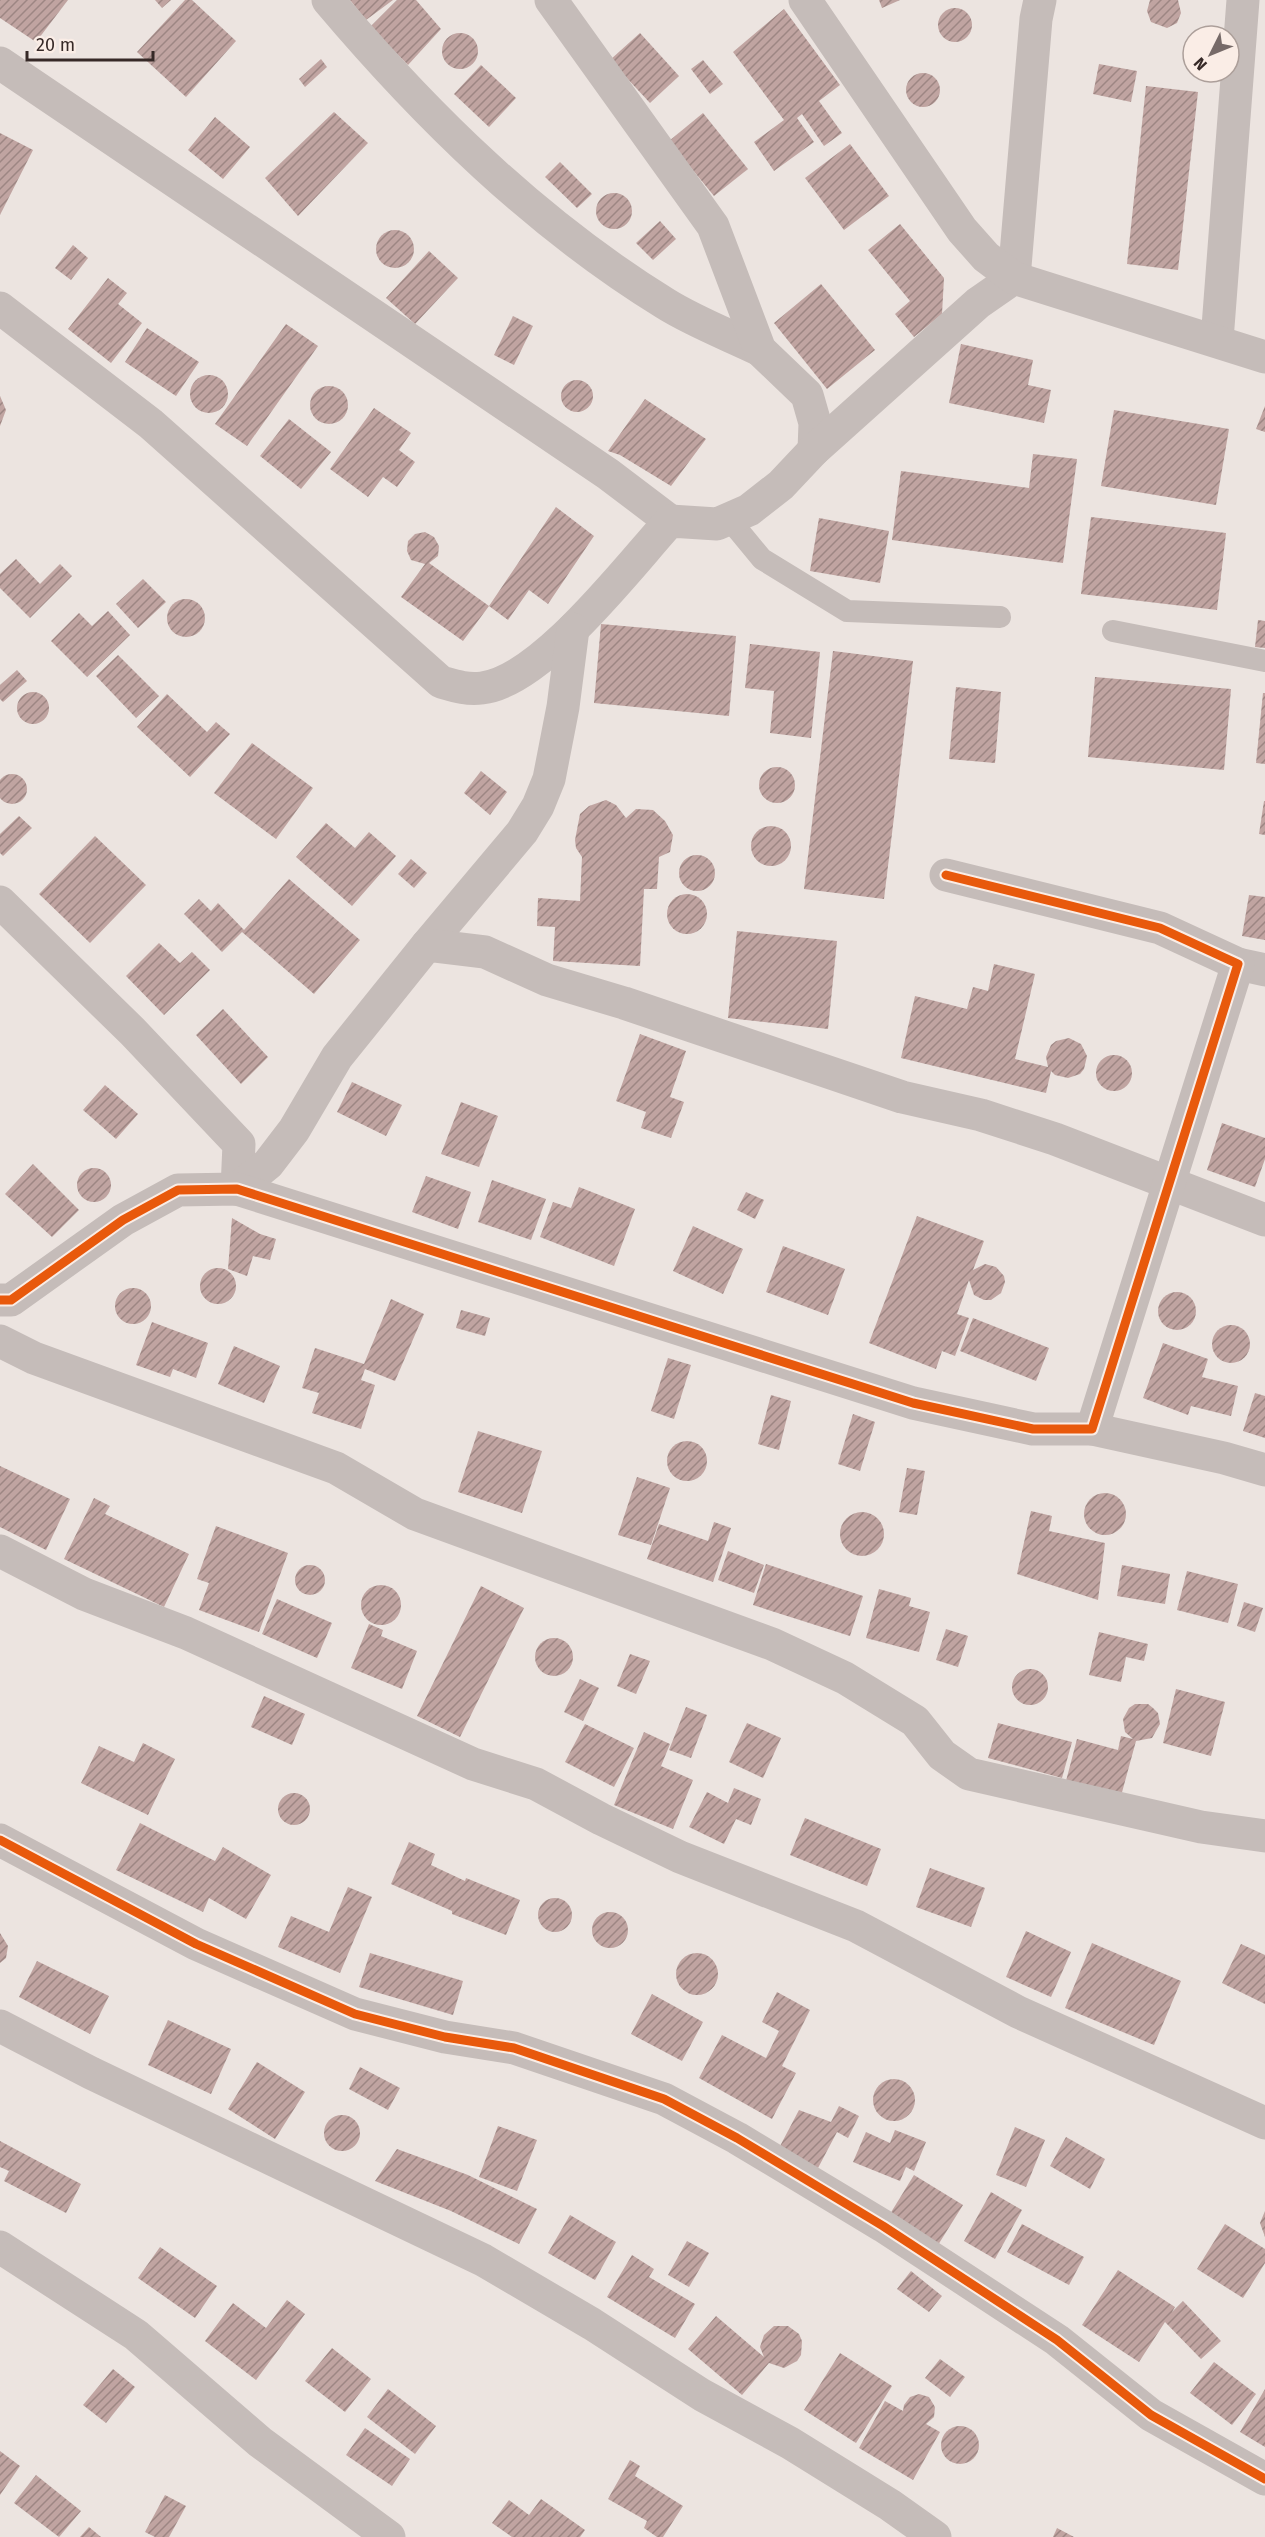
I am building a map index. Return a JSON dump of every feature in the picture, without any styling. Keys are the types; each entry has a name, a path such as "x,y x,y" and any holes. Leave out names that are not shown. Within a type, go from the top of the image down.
{"street":[{"path":"328,0 390,73 487,168 602,262 668,305 760,350 807,395 815,423 814,450"},
{"path":"551,0 713,226 760,350"},
{"path":"805,0 962,230 986,257 1014,278 1217,340 1265,357"},
{"path":"1014,278 1036,19 1040,0"},
{"path":"1217,340 1243,0"},
{"path":"0,63 608,474 670,521 717,524 748,510 781,485 814,450 978,303 1014,278"},
{"path":"0,308 151,424 441,682 463,688 483,688 501,682 528,667 573,629 670,521"},
{"path":"237,1189 268,1164 294,1130 337,1057 522,832 538,806 549,779 563,707 573,629"},
{"path":"946,875 1160,928 1252,967 1170,1182 1092,1430"},
{"path":"0,902 134,1032 239,1144 237,1189"},
{"path":"427,945 485,952 547,980 902,1097 981,1115 1056,1139 1265,1220"},
{"path":"0,1300 11,1300 123,1220 178,1191 237,1189 914,1404 1033,1429 1092,1430 1224,1458 1265,1470"},
{"path":"0,1341 34,1358 336,1467 416,1514 772,1644 845,1678 915,1720 942,1755 969,1774 1202,1827 1265,1836"},
{"path":"0,1551 84,1594 186,1633 473,1764 536,1784 600,1819 680,1857 856,1926 1018,2012 1265,2123"},
{"path":"0,1840 196,1944 355,2014 445,2037 514,2048 664,2099 737,2138 883,2226 1057,2340 1151,2415 1265,2479"},
{"path":"0,2026 91,2073 483,2260 592,2324 702,2395 850,2480 935,2537"},
{"path":"0,2247 136,2335 260,2442 389,2537"}],"lane":[{"path":"729,519 762,559 847,611 1000,617"},
{"path":"1113,631 1265,661"}],"building":[{"path":"0,0 68,0 36,42 0,18"},
{"path":"155,0 171,0 162,8"},
{"path":"185,0 192,0 236,41 186,97 137,52"},
{"path":"350,0 393,0 366,20"},
{"path":"397,0 416,0 441,29 408,65 370,27"},
{"path":"879,0 900,0 882,8"},
{"path":"1150,0 1178,0 1181,13 1177,23 1167,28 1151,22 1147,11"},
{"path":"955,8 967,13 972,25 967,37 955,42 943,37 938,25 943,13"},
{"path":"784,9 840,85 819,101 842,133 824,146 802,114 797,118 814,142 774,171 754,142 784,120 733,52"},
{"path":"460,33 472,39 478,51 472,63 460,69 448,63 442,51 448,39"},
{"path":"640,33 679,76 650,103 610,60"},
{"path":"321,59 327,67 305,87 299,79"},
{"path":"703,60 723,84 710,94 691,69"},
{"path":"1099,64 1137,71 1131,102 1093,94"},
{"path":"481,65 516,98 489,127 454,94"},
{"path":"923,73 935,78 940,90 935,102 923,107 911,102 906,90 911,78"},
{"path":"1146,86 1198,92 1178,270 1127,264"},
{"path":"334,112 368,143 298,216 265,178"},
{"path":"703,113 748,169 714,196 669,141"},
{"path":"215,117 250,147 223,179 188,150"},
{"path":"0,133 33,150 0,215"},
{"path":"850,144 889,196 844,230 805,178"},
{"path":"560,162 592,194 577,208 545,177"},
{"path":"614,193 627,198 632,211 627,224 614,229 601,224 596,211 601,198"},
{"path":"660,221 676,239 653,260 636,243"},
{"path":"900,224 944,278 942,314 914,337 895,314 910,301 868,250"},
{"path":"395,230 402,231 408,236 413,242 413,256 408,262 402,267 395,268 388,267 382,262 377,256 376,249 377,242 382,236 388,231"},
{"path":"73,245 88,258 71,280 55,268"},
{"path":"429,251 458,278 415,324 386,298"},
{"path":"108,278 127,293 118,304 142,323 111,363 68,329"},
{"path":"821,284 875,350 827,389 774,323"},
{"path":"513,316 533,326 514,365 494,355"},
{"path":"286,324 318,346 247,446 215,424"},
{"path":"147,328 199,362 176,396 125,362"},
{"path":"961,344 1033,360 1028,385 1051,390 1044,423 949,403"},
{"path":"209,375 222,381 228,394 222,407 209,413 196,407 190,394 196,381"},
{"path":"577,380 588,385 593,396 588,407 577,412 566,407 561,396 566,385"},
{"path":"329,386 342,392 348,405 342,418 329,424 316,418 310,405 316,392"},
{"path":"0,396 6,410 0,426"},
{"path":"645,399 706,439 671,486 620,455 608,451"},
{"path":"1265,406 1265,432 1256,429"},
{"path":"374,408 411,433 399,450 415,462 397,487 383,477 368,497 330,469"},
{"path":"1114,410 1229,429 1216,505 1101,486"},
{"path":"289,419 331,452 301,489 260,456"},
{"path":"1033,454 1077,459 1063,563 892,540 901,471 1029,488"},
{"path":"556,507 594,536 548,604 529,590 508,620 489,606"},
{"path":"1091,517 1226,533 1217,610 1081,594"},
{"path":"819,518 889,531 880,583 810,571"},
{"path":"425,532 434,537 439,546 438,556 429,563 489,606 463,641 401,597 425,564 411,560 407,551 408,541 415,534"},
{"path":"16,559 40,584 60,564 72,576 30,618 0,588 0,574"},
{"path":"143,579 166,602 138,628 116,604"},
{"path":"186,599 193,600 199,605 204,611 204,625 199,631 193,636 186,637 179,636 173,631 168,625 167,618 168,611 173,605 179,600"},
{"path":"108,611 130,635 87,677 51,641 79,613 92,626"},
{"path":"1258,620 1265,621 1265,648 1255,647"},
{"path":"601,624 736,636 729,716 594,703"},
{"path":"750,644 820,652 811,738 770,733 774,691 745,688"},
{"path":"833,651 913,661 884,899 804,889"},
{"path":"118,655 159,696 136,718 96,676"},
{"path":"17,670 27,681 3,702 0,699 0,685"},
{"path":"1095,677 1231,689 1224,770 1088,757"},
{"path":"956,687 1001,692 995,763 949,759"},
{"path":"33,692 44,697 49,708 44,719 33,724 22,719 17,708 22,697"},
{"path":"1263,693 1265,693 1265,764 1256,763"},
{"path":"167,694 207,732 216,722 230,734 190,777 137,727"},
{"path":"252,743 313,788 276,839 214,793"},
{"path":"777,767 790,772 795,785 790,798 777,803 764,798 759,785 764,772"},
{"path":"481,771 507,792 490,815 464,793"},
{"path":"12,774 23,778 27,789 23,800 12,804 1,800 -3,789 1,778"},
{"path":"606,800 616,805 626,818 636,809 653,810 665,821 673,835 670,852 659,857 657,889 644,889 640,966 553,961 555,927 537,926 538,898 580,901 582,857 576,848 575,840 580,814 589,806"},
{"path":"1265,801 1265,835 1259,834"},
{"path":"19,816 32,828 3,856 0,853 0,834"},
{"path":"326,823 355,848 369,832 396,856 352,906 296,857"},
{"path":"771,826 785,832 791,846 785,860 771,866 757,860 751,846 757,832"},
{"path":"95,836 146,885 90,943 39,894"},
{"path":"697,855 709,861 715,873 709,885 697,891 685,885 679,873 685,861"},
{"path":"411,859 427,873 414,888 398,874"},
{"path":"289,879 360,940 314,994 242,932 222,952 184,914 199,899 211,911 218,903 244,930"},
{"path":"687,894 701,900 707,914 701,928 687,934 673,928 667,914 673,900"},
{"path":"1249,895 1265,897 1265,940 1242,936"},
{"path":"737,931 837,941 828,1029 728,1018"},
{"path":"159,943 180,963 192,952 210,970 164,1015 126,976"},
{"path":"994,964 1035,974 1015,1059 1048,1067 1046,1057 1051,1045 1056,1041 1069,1038 1081,1044 1087,1056 1084,1069 1080,1074 1068,1078 1055,1075 1051,1071 1046,1093 901,1058 915,996 967,1009 973,987 988,991"},
{"path":"223,1009 268,1057 241,1084 196,1035"},
{"path":"640,1034 686,1051 670,1097 684,1102 671,1138 641,1128 646,1112 616,1101"},
{"path":"1114,1055 1127,1060 1132,1073 1127,1086 1114,1091 1101,1086 1096,1073 1101,1060"},
{"path":"352,1082 402,1105 386,1136 337,1112"},
{"path":"105,1085 138,1114 116,1139 83,1110"},
{"path":"461,1102 498,1116 479,1167 441,1154"},
{"path":"1222,1123 1265,1138 1265,1159 1255,1187 1207,1170"},
{"path":"33,1164 79,1210 52,1237 5,1194"},
{"path":"94,1168 106,1173 111,1185 106,1197 94,1202 82,1197 77,1185 82,1173"},
{"path":"426,1176 471,1192 458,1229 412,1212"},
{"path":"492,1180 546,1199 531,1240 478,1222"},
{"path":"579,1187 635,1209 614,1266 540,1237 553,1202 571,1208"},
{"path":"746,1192 764,1200 755,1219 737,1210"},
{"path":"917,1216 984,1241 973,1270 985,1264 996,1267 1004,1276 1005,1282 1001,1293 991,1300 984,1300 974,1295 969,1280 957,1314 969,1318 955,1356 942,1351 936,1369 869,1343"},
{"path":"232,1218 260,1234 276,1239 270,1260 253,1256 247,1276 228,1269"},
{"path":"693,1226 743,1249 723,1294 673,1271"},
{"path":"783,1246 845,1269 828,1315 766,1292"},
{"path":"218,1268 231,1273 236,1286 231,1299 218,1304 205,1299 200,1286 205,1273"},
{"path":"133,1288 146,1293 151,1306 146,1319 133,1324 120,1319 115,1306 120,1293"},
{"path":"1177,1292 1191,1297 1196,1311 1191,1325 1177,1330 1163,1325 1158,1311 1163,1297"},
{"path":"391,1299 424,1314 395,1381 365,1369 361,1380 375,1385 361,1429 312,1413 319,1393 302,1388 315,1348 364,1364"},
{"path":"461,1310 490,1318 485,1336 456,1328"},
{"path":"973,1318 1049,1348 1036,1381 960,1351"},
{"path":"152,1322 208,1343 196,1378 173,1369 170,1377 136,1365"},
{"path":"1231,1325 1245,1330 1250,1344 1245,1358 1231,1363 1217,1358 1212,1344 1217,1330"},
{"path":"1163,1343 1208,1359 1202,1377 1238,1386 1231,1416 1191,1406 1188,1415 1143,1398"},
{"path":"234,1346 280,1366 264,1403 218,1384"},
{"path":"668,1358 691,1365 674,1419 651,1411"},
{"path":"1255,1393 1265,1396 1265,1438 1243,1431"},
{"path":"771,1395 791,1401 779,1450 758,1444"},
{"path":"853,1414 875,1422 860,1471 838,1464"},
{"path":"478,1431 542,1451 522,1513 458,1492"},
{"path":"687,1441 695,1442 701,1447 706,1453 706,1469 701,1475 695,1480 687,1481 679,1480 673,1475 668,1469 667,1461 668,1453 673,1447 679,1442"},
{"path":"0,1466 70,1499 46,1550 0,1527"},
{"path":"907,1468 925,1471 917,1515 899,1512"},
{"path":"637,1477 670,1488 651,1545 618,1535"},
{"path":"1105,1493 1120,1499 1126,1514 1120,1529 1105,1535 1090,1529 1084,1514 1090,1499"},
{"path":"94,1498 110,1506 105,1514 189,1554 164,1607 64,1559"},
{"path":"1031,1511 1052,1516 1049,1531 1105,1543 1098,1600 1017,1574"},
{"path":"862,1512 877,1519 884,1534 877,1549 862,1556 847,1549 840,1534 847,1519"},
{"path":"714,1522 731,1528 713,1582 647,1559 659,1524 708,1541"},
{"path":"216,1526 288,1553 259,1632 199,1610 209,1583 197,1579"},
{"path":"728,1551 764,1565 754,1593 718,1580"},
{"path":"766,1564 863,1596 850,1636 753,1605"},
{"path":"310,1565 321,1569 325,1580 321,1591 310,1595 299,1591 295,1580 299,1569"},
{"path":"1122,1565 1170,1574 1165,1604 1117,1596"},
{"path":"1187,1571 1238,1584 1228,1623 1177,1610"},
{"path":"381,1585 389,1586 395,1591 400,1597 400,1613 395,1619 389,1624 381,1625 373,1624 367,1619 362,1613 361,1605 362,1597 367,1591 373,1586"},
{"path":"481,1586 524,1608 460,1737 417,1716"},
{"path":"879,1589 911,1598 909,1606 930,1612 919,1652 866,1638"},
{"path":"277,1599 332,1623 317,1658 262,1634"},
{"path":"1244,1602 1263,1608 1255,1632 1237,1626"},
{"path":"369,1624 383,1630 381,1636 417,1651 402,1689 351,1668"},
{"path":"946,1629 968,1636 958,1667 936,1660"},
{"path":"1099,1632 1148,1644 1144,1661 1126,1657 1121,1682 1089,1675"},
{"path":"554,1638 568,1643 573,1657 568,1671 554,1676 540,1671 535,1657 540,1643"},
{"path":"630,1654 650,1661 636,1694 617,1686"},
{"path":"1030,1669 1043,1674 1048,1687 1043,1700 1030,1705 1017,1700 1012,1687 1017,1674"},
{"path":"580,1679 599,1688 583,1721 564,1712"},
{"path":"1176,1689 1225,1702 1211,1756 1163,1743"},
{"path":"264,1696 305,1714 292,1745 251,1727"},
{"path":"1135,1704 1148,1704 1158,1713 1160,1724 1152,1738 1136,1741 1121,1796 1066,1781 1077,1739 1118,1750 1121,1736 1133,1739 1125,1732 1123,1719 1129,1708"},
{"path":"686,1707 707,1715 691,1758 669,1750"},
{"path":"747,1723 781,1738 763,1778 729,1762"},
{"path":"998,1723 1072,1742 1062,1778 988,1758"},
{"path":"585,1724 634,1748 614,1787 565,1762"},
{"path":"644,1732 670,1744 661,1766 693,1780 673,1829 614,1805"},
{"path":"143,1743 175,1759 148,1815 81,1783 99,1746 134,1762"},
{"path":"734,1788 761,1799 751,1825 736,1819 724,1844 689,1827 707,1792 728,1803"},
{"path":"294,1793 306,1797 310,1809 306,1821 294,1825 282,1821 278,1809 282,1797"},
{"path":"805,1818 881,1849 867,1886 790,1855"},
{"path":"140,1823 215,1861 223,1847 271,1875 246,1919 209,1898 203,1912 116,1870"},
{"path":"409,1842 435,1854 431,1865 465,1881 466,1878 520,1900 506,1935 452,1914 452,1911 391,1884"},
{"path":"930,1868 985,1888 971,1927 916,1907"},
{"path":"348,1887 372,1897 340,1973 278,1947 291,1916 329,1932"},
{"path":"555,1898 567,1903 572,1915 567,1927 555,1932 543,1927 538,1915 543,1903"},
{"path":"610,1912 623,1917 628,1930 623,1943 610,1948 597,1943 592,1930 597,1917"},
{"path":"1026,1931 1071,1952 1051,1997 1006,1977"},
{"path":"0,1933 8,1946 6,1958 0,1963"},
{"path":"1092,1943 1181,1981 1154,2045 1065,2008"},
{"path":"1241,1944 1265,1955 1265,2004 1222,1983"},
{"path":"370,1953 463,1981 453,2015 359,1987"},
{"path":"697,1953 705,1954 712,1959 717,1966 717,1982 712,1989 705,1994 697,1995 689,1994 682,1989 677,1982 676,1974 677,1966 682,1959 689,1954"},
{"path":"37,1961 109,1996 90,2034 19,1997"},
{"path":"777,1992 810,2010 782,2066 796,2073 772,2119 699,2078 722,2035 766,2058 779,2031 762,2022"},
{"path":"652,1994 703,2022 682,2061 631,2034"},
{"path":"168,2020 231,2049 211,2094 148,2065"},
{"path":"257,2062 305,2092 275,2139 228,2109"},
{"path":"360,2067 400,2088 388,2110 349,2089"},
{"path":"894,2079 902,2080 909,2085 914,2092 914,2108 909,2115 902,2120 894,2121 886,2120 879,2115 874,2108 873,2100 874,2092 879,2085 886,2080"},
{"path":"839,2106 859,2116 848,2138 837,2132 818,2168 779,2148 799,2110 831,2122"},
{"path":"342,2115 355,2120 360,2133 355,2146 342,2151 329,2146 324,2133 329,2120"},
{"path":"498,2126 537,2140 517,2191 479,2177"},
{"path":"1015,2127 1045,2140 1026,2187 996,2175"},
{"path":"895,2130 926,2142 914,2171 906,2167 900,2181 853,2162 866,2132 890,2143"},
{"path":"1066,2137 1105,2159 1090,2189 1050,2166"},
{"path":"0,2141 81,2184 66,2213 4,2181 9,2171 0,2167"},
{"path":"397,2149 468,2175 537,2209 519,2244 451,2211 375,2181"},
{"path":"914,2175 963,2205 938,2245 890,2214"},
{"path":"991,2192 1022,2210 995,2259 964,2241"},
{"path":"1265,2211 1265,2237 1260,2223"},
{"path":"570,2215 616,2242 595,2280 548,2253"},
{"path":"1022,2224 1084,2257 1069,2285 1007,2252"},
{"path":"1225,2224 1265,2249 1265,2263 1243,2298 1197,2269"},
{"path":"687,2241 709,2253 689,2287 668,2275"},
{"path":"160,2247 217,2286 195,2318 138,2278"},
{"path":"632,2255 654,2269 649,2277 695,2304 675,2338 607,2297"},
{"path":"1118,2270 1175,2307 1172,2312 1183,2301 1221,2341 1201,2359 1165,2322 1139,2362 1082,2325"},
{"path":"911,2271 942,2296 929,2312 897,2289"},
{"path":"287,2300 305,2314 256,2380 205,2341 233,2303 266,2328"},
{"path":"716,2316 764,2357 760,2347 764,2335 774,2326 788,2326 799,2334 802,2341 801,2355 797,2361 784,2368 769,2363 742,2395 688,2349"},
{"path":"332,2348 371,2379 345,2412 305,2381"},
{"path":"840,2353 892,2386 856,2443 804,2410"},
{"path":"940,2359 965,2377 950,2397 925,2378"},
{"path":"1214,2362 1256,2394 1232,2425 1190,2393"},
{"path":"113,2369 135,2387 106,2423 83,2405"},
{"path":"388,2389 436,2426 415,2454 367,2417"},
{"path":"1265,2389 1265,2447 1240,2432"},
{"path":"919,2394 929,2397 935,2407 934,2417 926,2424 940,2432 913,2480 859,2448 885,2401 903,2411 910,2397"},
{"path":"960,2426 973,2432 979,2445 973,2458 960,2464 947,2458 941,2445 947,2432"},
{"path":"365,2428 410,2459 392,2486 346,2455"},
{"path":"0,2451 20,2466 0,2495"},
{"path":"630,2460 640,2466 635,2476 683,2506 663,2537 657,2537 644,2528 647,2521 608,2499"},
{"path":"36,2475 81,2511 59,2537 14,2503"},
{"path":"165,2495 186,2506 169,2537 155,2537 145,2532"},
{"path":"541,2499 585,2530 580,2537 512,2537 492,2523 509,2500 529,2515"},
{"path":"89,2527 101,2537 80,2537"},
{"path":"1057,2528 1074,2537 1053,2537"}],"cycle path":[{"path":"0,1300 11,1300 123,1220 178,1190 237,1189 913,1403 1033,1429 1092,1429 1238,964 1160,928 946,875"},
{"path":"0,1840 196,1944 355,2014 445,2037 514,2048 664,2099 737,2138 883,2226 1057,2340 1151,2415 1265,2479"}]}
